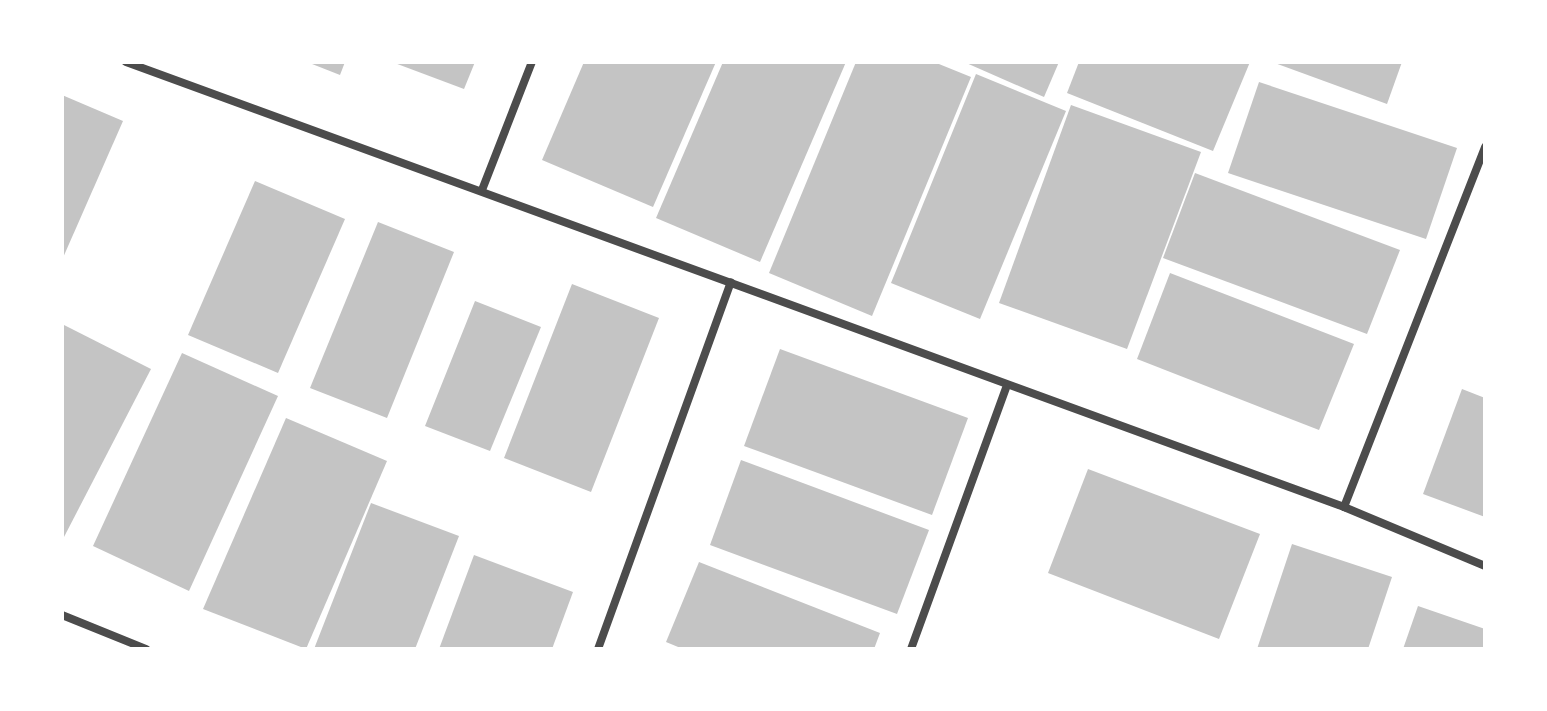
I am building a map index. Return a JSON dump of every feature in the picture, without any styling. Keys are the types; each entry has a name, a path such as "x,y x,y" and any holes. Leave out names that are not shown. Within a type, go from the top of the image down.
{"street":[{"path":"126,62 1344,507 1485,566"},
{"path":"482,190 532,62"},
{"path":"1344,507 1485,147"},
{"path":"598,649 731,282"},
{"path":"911,649 1007,385"},
{"path":"62,615 146,649"}],"building":[{"path":"307,62 345,62 340,75"},
{"path":"392,62 475,62 464,89"},
{"path":"584,62 716,62 653,207 542,160"},
{"path":"723,62 846,62 760,262 656,218"},
{"path":"856,62 934,62 971,77 872,316 769,273"},
{"path":"964,62 1059,62 1044,97"},
{"path":"1079,62 1250,62 1213,151 1067,93"},
{"path":"1272,62 1402,62 1387,104"},
{"path":"976,74 1066,111 980,319 891,283"},
{"path":"1259,82 1457,148 1426,239 1228,173"},
{"path":"62,95 123,121 62,260"},
{"path":"1071,105 1201,152 1127,349 999,303"},
{"path":"1195,173 1400,250 1367,334 1163,258"},
{"path":"255,181 345,219 278,373 188,335"},
{"path":"378,222 454,252 387,418 310,388"},
{"path":"1170,273 1354,344 1319,430 1137,359"},
{"path":"572,284 659,318 591,492 504,458"},
{"path":"475,301 541,327 490,451 425,426"},
{"path":"64,325 151,369 64,537 62,536"},
{"path":"780,349 968,418 932,515 744,446"},
{"path":"182,353 278,396 189,591 93,546"},
{"path":"1462,389 1485,398 1485,517 1423,494"},
{"path":"286,418 387,461 306,649 203,609"},
{"path":"741,460 929,530 897,614 710,545"},
{"path":"1088,469 1260,534 1219,639 1048,573"},
{"path":"371,503 459,536 415,649 314,649"},
{"path":"1292,544 1392,577 1368,649 1257,649"},
{"path":"474,555 573,592 552,649 439,649"},
{"path":"699,562 880,633 874,649 683,649 666,642"},
{"path":"1418,606 1485,629 1485,649 1403,649"}]}
